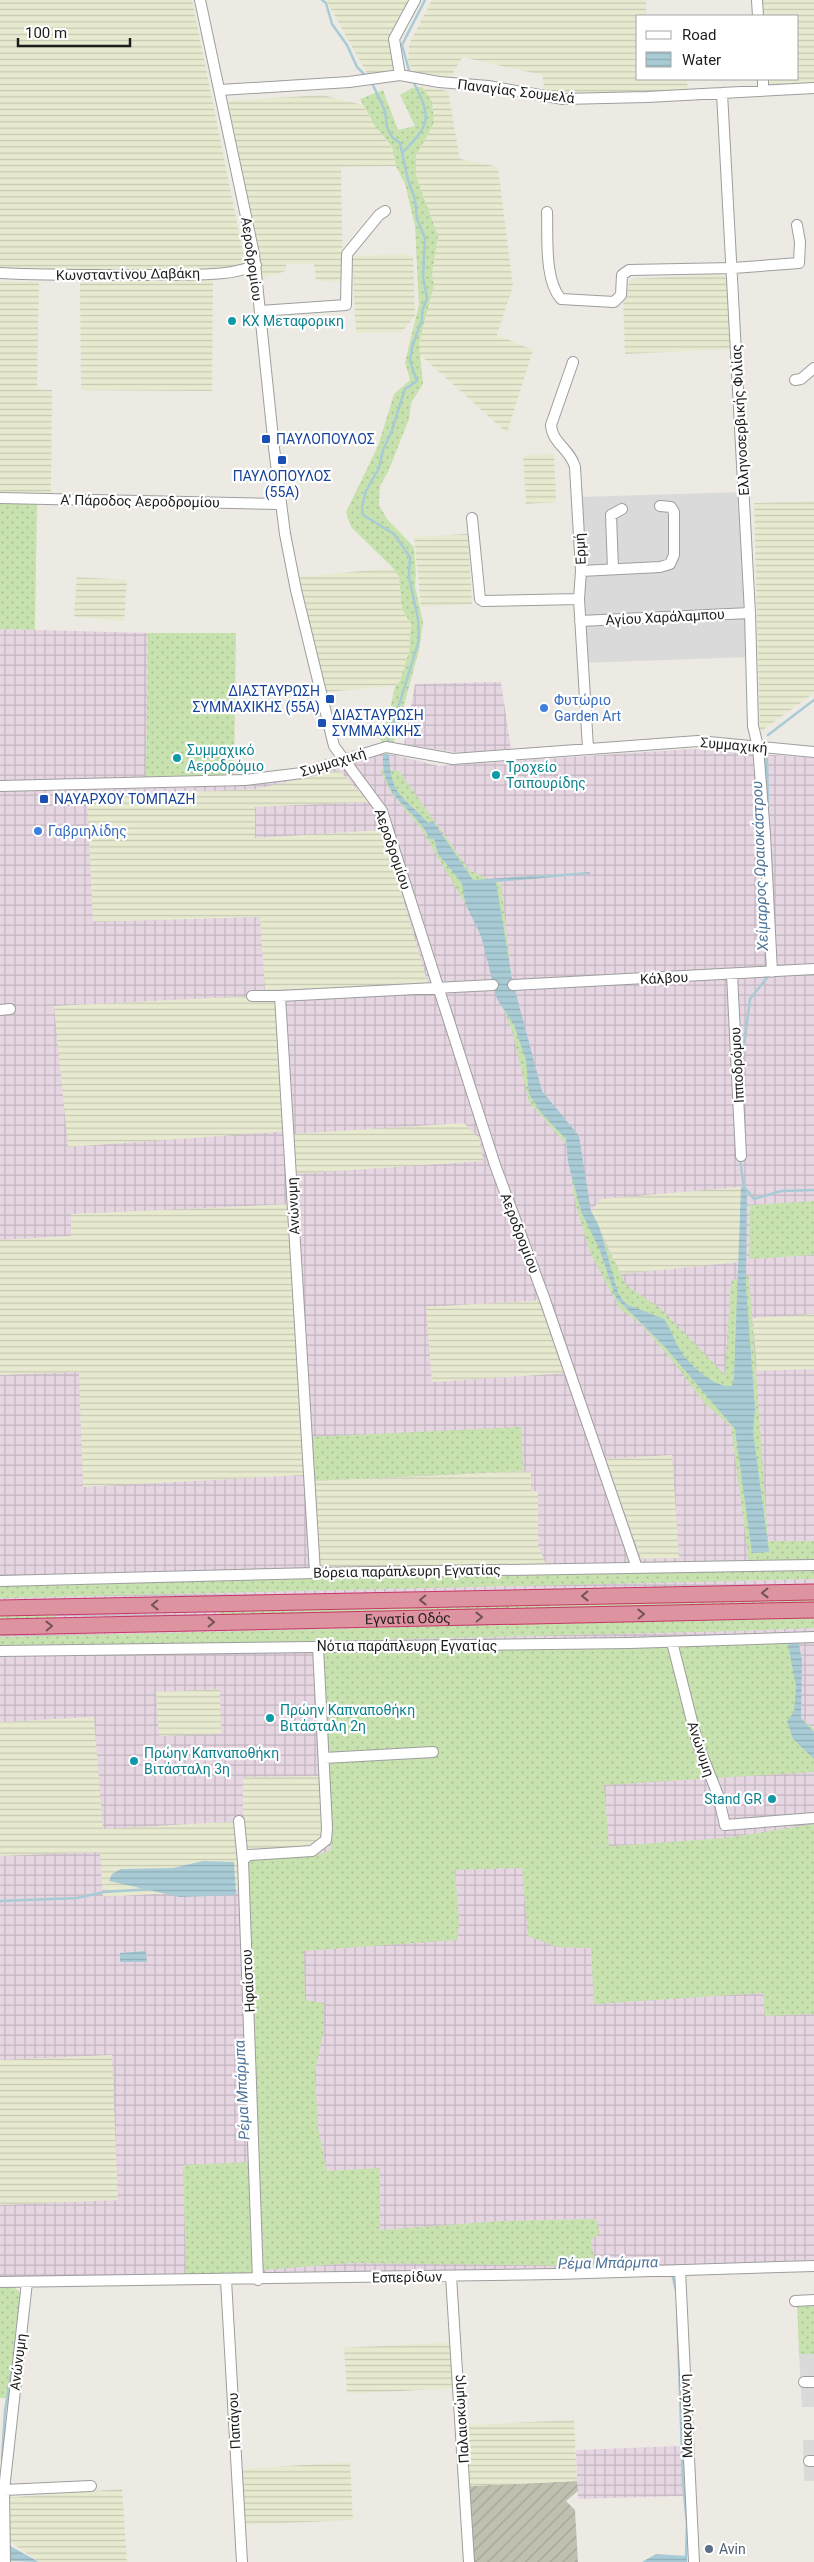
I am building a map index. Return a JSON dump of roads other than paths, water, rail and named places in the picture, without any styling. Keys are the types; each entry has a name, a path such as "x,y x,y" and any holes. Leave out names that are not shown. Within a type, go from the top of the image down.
{"highway":[{"name":"Εγνατία Οδός","path":"0,1608 814,1592"},
{"name":"Εγνατία Οδός","path":"0,1627 814,1610"}],"street":[{"name":"Αεροδρομίου","path":"200,0 256,266 280,504 296,590 334,746 382,811 494,1164 545,1300 637,1568"},
{"path":"408,76 394,39 415,0"},
{"path":"757,0 758,15"},
{"name":"Παναγίας Σουμελά","path":"220,90 349,82 408,76 503,88 563,99 608,99 814,88"},
{"path":"762,80 763,91"},
{"name":"Ελληνοσερβικής Φιλίας","path":"722,93 733,268 750,613 753,726 758,746 772,972"},
{"path":"260,311 346,305 348,254 379,215 385,211"},
{"path":"547,212 551,283 561,299 614,302 621,295 622,275 629,270 733,268 800,263 800,242 797,225"},
{"name":"Κωνσταντίνου Δαβάκη","path":"0,273 75,276 192,274 237,271 256,266"},
{"name":"Ερμή","path":"573,362 552,425 552,432 569,453 575,467 581,571 580,621 588,748"},
{"path":"795,380 801,378 814,368"},
{"name":"Α' Πάροδος Αεροδρομίου","path":"0,498 280,504"},
{"path":"581,571 660,567 670,564 674,555 674,512 671,508 660,506"},
{"path":"614,569 611,516 622,509"},
{"path":"472,518 480,599 483,601 579,599"},
{"name":"Αγίου Χαράλαμπου","path":"580,621 750,613"},
{"name":"Συμμαχική","path":"0,786 245,780 302,773 386,747 453,758 698,741 814,752"},
{"name":"Κάλβου","path":"513,985 814,969"},
{"name":"Ιπποδρόμου","path":"732,974 741,1156"},
{"path":"252,996 493,985"},
{"name":"Ανώνυμη","path":"280,996 315,1573"},
{"name":"Βόρεια παράπλευρη Εγνατίας","path":"0,1581 315,1573 814,1565"},
{"name":"Νότια παράπλευρη Εγνατίας","path":"0,1651 672,1642 814,1637"},
{"name":"Ανώνυμη","path":"672,1642 698,1745 718,1795 724,1825 733,1826 814,1818"},
{"path":"243,1860 249,1855 312,1851 324,1843 327,1828 318,1647"},
{"path":"324,1758 433,1752"},
{"name":"Ηφαίστου","path":"239,1821 243,1860 253,2091 258,2280"},
{"name":"Εσπερίδων","path":"0,2282 258,2280 814,2266"},
{"name":"Μακρυγιάννη","path":"680,2270 694,2562"},
{"name":"Παλαιοκώμης","path":"451,2276 469,2562"},
{"name":"Παπάγου","path":"226,2280 242,2562"},
{"name":"Ανώνυμη","path":"5,2561 4,2490 27,2282"},
{"path":"795,2301 814,2300"},
{"path":"4,2490 90,2486"}],"water":[{"path":"383,754 389,754 392,780 400,794 428,823 433,821 473,880 590,872 590,874 496,882 512,979 542,1091 579,1136 591,1211 599,1226 618,1293 626,1304 664,1319 680,1350 689,1362 711,1380 726,1386 732,1386 734,1377 741,1187 747,1188 746,1287 755,1409 753,1432 769,1552 752,1553 735,1429 665,1347 616,1298 600,1251 581,1211 568,1162 566,1139 542,1114 529,1094 526,1060 514,1025 497,999 481,936 465,903 462,883 438,854 434,839 430,839 415,818 392,792 387,782"},
{"path":"798,1638 802,1661 801,1718 814,1732 814,1759 793,1739 787,1721 794,1712 796,1686 787,1639"},
{"path":"203,1861 234,1862 236,1895 180,1897 109,1881 112,1874 121,1869 173,1868"},
{"path":"146,1951 147,1962 120,1962 120,1953"},
{"path":"3,2542 39,2562 10,2561"},
{"path":"656,2554 687,2556 687,2562 642,2562"}],"waterway":[{"name":"Χείμαρρος Ωραιοκάστρου","path":"322,0 326,3 332,24 347,45 357,67 367,77"},
{"name":"Χείμαρρος Ωραιοκάστρου","path":"410,74 402,45 425,0"},
{"name":"Χείμαρρος Ωραιοκάστρου","path":"403,152 419,134 426,119 423,103 413,81"},
{"name":"Χείμαρρος Ωραιοκάστρου","path":"372,83 385,111 387,127 392,137 400,143 408,180 415,199 417,219 425,238 423,276 427,299 412,347 410,361 417,381 405,389 391,433 383,450 379,468 366,491 362,507 363,515 394,534 410,557 409,577 418,619 419,640 387,744"},
{"path":"768,735 814,700"},
{"name":"Χείμαρρος Ωραιοκάστρου","path":"767,758 768,807"},
{"name":"Χείμαρρος Ωραιοκάστρου","path":"771,850 772,879"},
{"name":"Χείμαρρος Ωραιοκάστρου","path":"741,1070 750,999 770,974"},
{"name":"Χείμαρρος Ωραιοκάστρου","path":"740,1158 744,1189"},
{"name":"Χείμαρρος Ωραιοκάστρου","path":"747,1190 754,1199 781,1191 814,1190"},
{"name":"Ρέμα Μπάρμπα","path":"0,1901 77,1898 104,1892 153,1889"},
{"name":"Ρέμα Μπάρμπα","path":"672,2274 676,2290"},
{"name":"Ρέμα Μπάρμπα","path":"677,2306 683,2483 687,2524 686,2557"},
{"name":"Ρέμα Μπάρμπα","path":"2,2459 5,2411 13,2363"}],"place":[{"name":"ΚΧ Μεταφορικη","path":"232,321"},
{"name":"ΠΑΥΛΟΠΟΥΛΟΣ","path":"266,439"},
{"name":"ΠΑΥΛΟΠΟΥΛΟΣ (55Α)","path":"282,460"},
{"name":"ΔΙΑΣΤΑΥΡΩΣΗ ΣΥΜΜΑΧΙΚΗΣ (55Α)","path":"330,699"},
{"name":"Φυτώριο Garden Art","path":"544,708"},
{"name":"ΔΙΑΣΤΑΥΡΩΣΗ ΣΥΜΜΑΧΙΚΗΣ","path":"322,723"},
{"name":"Συμμαχικό Αεροδρόμιο","path":"177,758"},
{"name":"Τροχείο Τσιπουρίδης","path":"496,775"},
{"name":"ΝΑΥΑΡΧΟΥ ΤΟΜΠΑΖΗ","path":"44,799"},
{"name":"Γαβριηλίδης","path":"38,831"},
{"name":"Πρώην Καπναποθήκη Βιτάσταλη 2η","path":"270,1718"},
{"name":"Πρώην Καπναποθήκη Βιτάσταλη 3η","path":"134,1761"},
{"name":"Stand GR","path":"772,1799"},
{"name":"Avin","path":"709,2549"}]}
